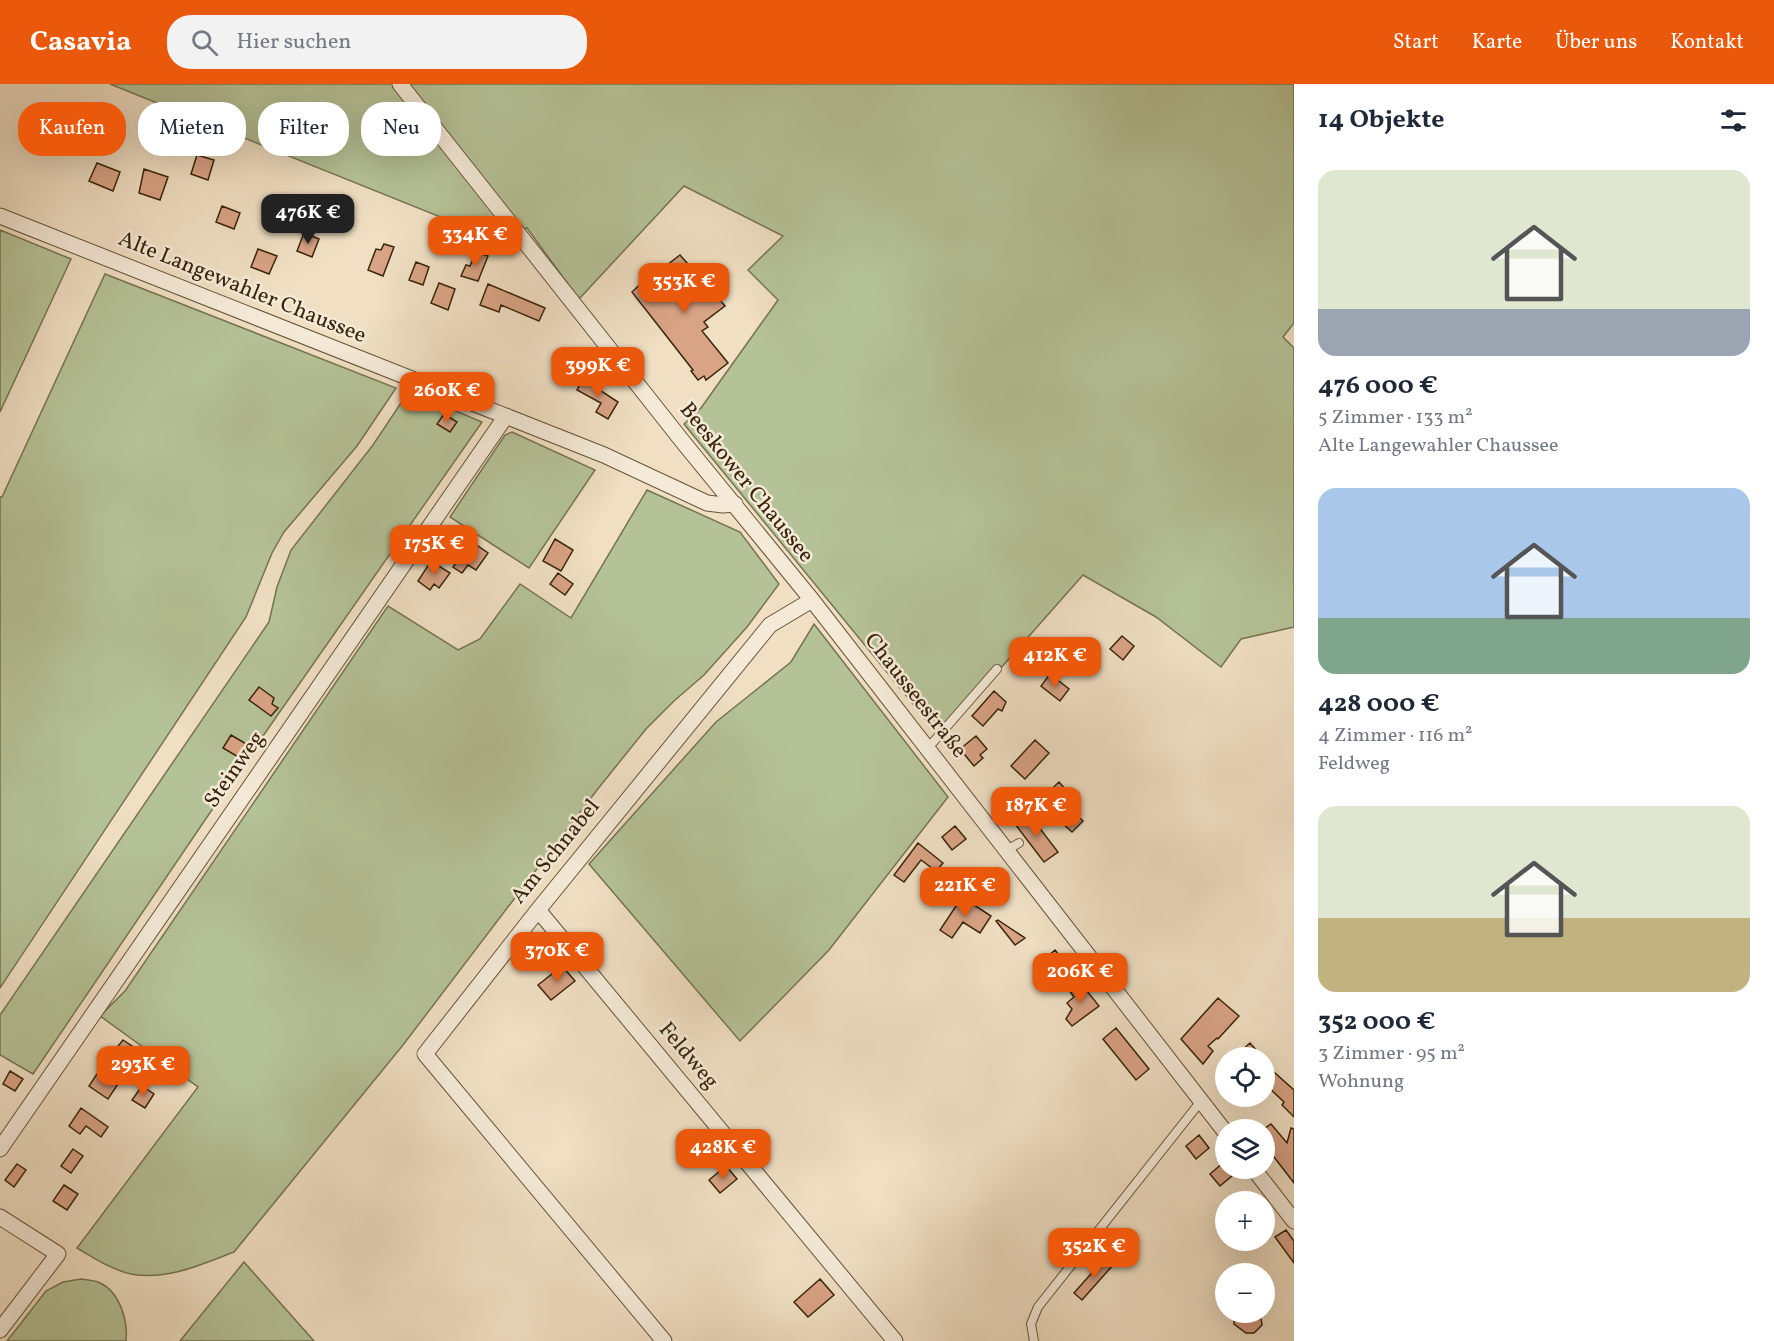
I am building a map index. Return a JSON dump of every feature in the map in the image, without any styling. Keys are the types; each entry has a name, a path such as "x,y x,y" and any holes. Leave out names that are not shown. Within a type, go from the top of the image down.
{"street":[{"name":"Beeskower Chaussee","path":"400,84 683,442 812,600"},
{"name":"Alte Langewahler Chaussee","path":"0,216 604,455 707,503 735,504"},
{"name":"Steinweg","path":"0,1149 506,416"},
{"name":"Chausseestraße","path":"812,600 928,748 1013,847 1215,1119"},
{"name":"Am Schnabel","path":"664,1341 425,1054 538,910 770,625 812,600"},
{"name":"Feldweg","path":"538,910 895,1341"},
{"path":"1262,1179 1294,1221"},
{"path":"0,1217 58,1254 0,1330"}],"lane":[{"path":"928,748 997,669"},
{"path":"1034,1341 1031,1324 1038,1307 1201,1101"}],"green space":[{"path":"110,84 1294,84 1294,323 1283,337 1294,348 1294,627 1241,639 1221,667 1156,617 1083,575 940,737 684,424 701,408 778,300 748,270 783,236 684,186 579,299 527,228 495,239 289,156 349,156 349,102 258,102 258,144 246,139 246,102 155,102"},
{"path":"0,230 71,259 0,412"},
{"path":"105,274 396,388 357,446 284,532 272,553 246,617 0,988 0,497 2,497"},
{"path":"416,394 482,422 226,789 33,1074 0,1055 0,1015 269,622 277,587 291,550 373,445 405,397"},
{"path":"512,432 595,470 529,568 450,517 505,435"},
{"path":"647,490 740,532 779,584 747,627 704,675 646,729 403,1045 234,1252 184,1270 144,1276 117,1270 77,1248 198,1087 100,1016 125,991 388,606 458,650 480,639 520,584 571,618"},
{"path":"814,624 948,797 829,950 740,1041 589,864 716,722 791,662"},
{"path":"244,1262 314,1341 180,1341"},
{"path":"81,1279 98,1282 113,1293 124,1316 126,1341 7,1341 46,1291 63,1282"}],"building":[{"path":"197,156 214,160 208,180 191,174"},
{"path":"97,163 120,172 113,191 89,181"},
{"path":"144,169 168,177 160,200 139,193"},
{"path":"222,206 240,213 234,229 216,222"},
{"path":"276,207 295,214 289,230 270,224"},
{"path":"304,233 319,239 312,257 297,251"},
{"path":"384,244 394,247 383,276 368,270 376,249 381,250"},
{"path":"258,249 277,256 269,274 251,267"},
{"path":"476,252 488,256 478,281 461,276 466,265 470,266"},
{"path":"680,255 725,306 704,322 708,327 702,331 728,363 706,380 704,376 698,380 691,371 693,370 632,292 652,273 654,275"},
{"path":"416,262 429,267 423,285 409,280"},
{"path":"439,283 455,289 448,310 431,303"},
{"path":"488,284 545,308 539,321 501,305 499,312 480,305"},
{"path":"568,349 578,354 569,373 559,368"},
{"path":"584,377 618,402 608,419 596,412 601,403 577,390"},
{"path":"444,414 457,422 450,432 437,424"},
{"path":"555,539 573,550 561,571 543,561"},
{"path":"471,541 488,553 476,570 468,565 462,573 453,567"},
{"path":"431,561 450,573 439,588 434,584 430,590 418,581"},
{"path":"558,573 573,584 565,595 550,584"},
{"path":"1122,636 1134,646 1123,660 1110,649"},
{"path":"1050,674 1069,689 1060,701 1041,686"},
{"path":"259,687 274,698 272,704 278,708 271,716 249,700"},
{"path":"994,691 1006,702 1002,711 998,709 983,726 972,716"},
{"path":"231,735 248,745 240,758 223,748"},
{"path":"976,736 987,749 980,755 983,758 974,766 960,749"},
{"path":"1035,740 1049,753 1025,779 1011,766"},
{"path":"1059,782 1066,790 1058,797 1083,821 1072,832 1042,798"},
{"path":"1028,813 1058,852 1044,862 1015,824"},
{"path":"955,826 966,839 952,850 942,837"},
{"path":"918,843 943,863 936,871 921,860 904,882 894,875"},
{"path":"997,875 1007,888 994,899 984,886"},
{"path":"962,897 991,916 980,933 963,922 952,938 940,930"},
{"path":"998,920 1025,938 1015,945 996,921"},
{"path":"1055,950 1065,962 1052,973 1042,961"},
{"path":"562,966 575,981 551,1000 538,985"},
{"path":"1079,981 1099,1006 1072,1026 1066,1019 1072,1009 1067,1003 1074,997 1069,990"},
{"path":"1218,998 1239,1016 1218,1039 1208,1046 1213,1051 1203,1064 1181,1039"},
{"path":"1116,1028 1149,1069 1136,1080 1103,1039"},
{"path":"123,1040 135,1048 126,1060 114,1051"},
{"path":"10,1071 23,1079 15,1091 3,1084"},
{"path":"99,1071 118,1084 108,1099 89,1086"},
{"path":"1275,1073 1294,1090 1294,1117 1282,1105 1284,1102 1275,1093"},
{"path":"142,1086 154,1094 145,1108 132,1100"},
{"path":"81,1108 108,1127 101,1137 86,1126 80,1134 69,1126"},
{"path":"1291,1128 1294,1129 1294,1183 1275,1158 1275,1129 1287,1143"},
{"path":"1199,1135 1209,1148 1196,1159 1186,1146"},
{"path":"73,1149 83,1156 71,1173 61,1166"},
{"path":"17,1164 26,1170 14,1187 5,1180"},
{"path":"726,1166 737,1179 720,1193 709,1180"},
{"path":"1215,1170 1215,1179 1228,1179 1220,1186 1210,1174"},
{"path":"64,1185 78,1194 67,1210 53,1201"},
{"path":"1286,1230 1294,1241 1294,1263 1275,1237"},
{"path":"1105,1258 1113,1265 1082,1300 1074,1293"},
{"path":"820,1279 834,1295 808,1317 794,1302"},
{"path":"1262,1323 1262,1325 1254,1333 1246,1333 1234,1324"}]}
